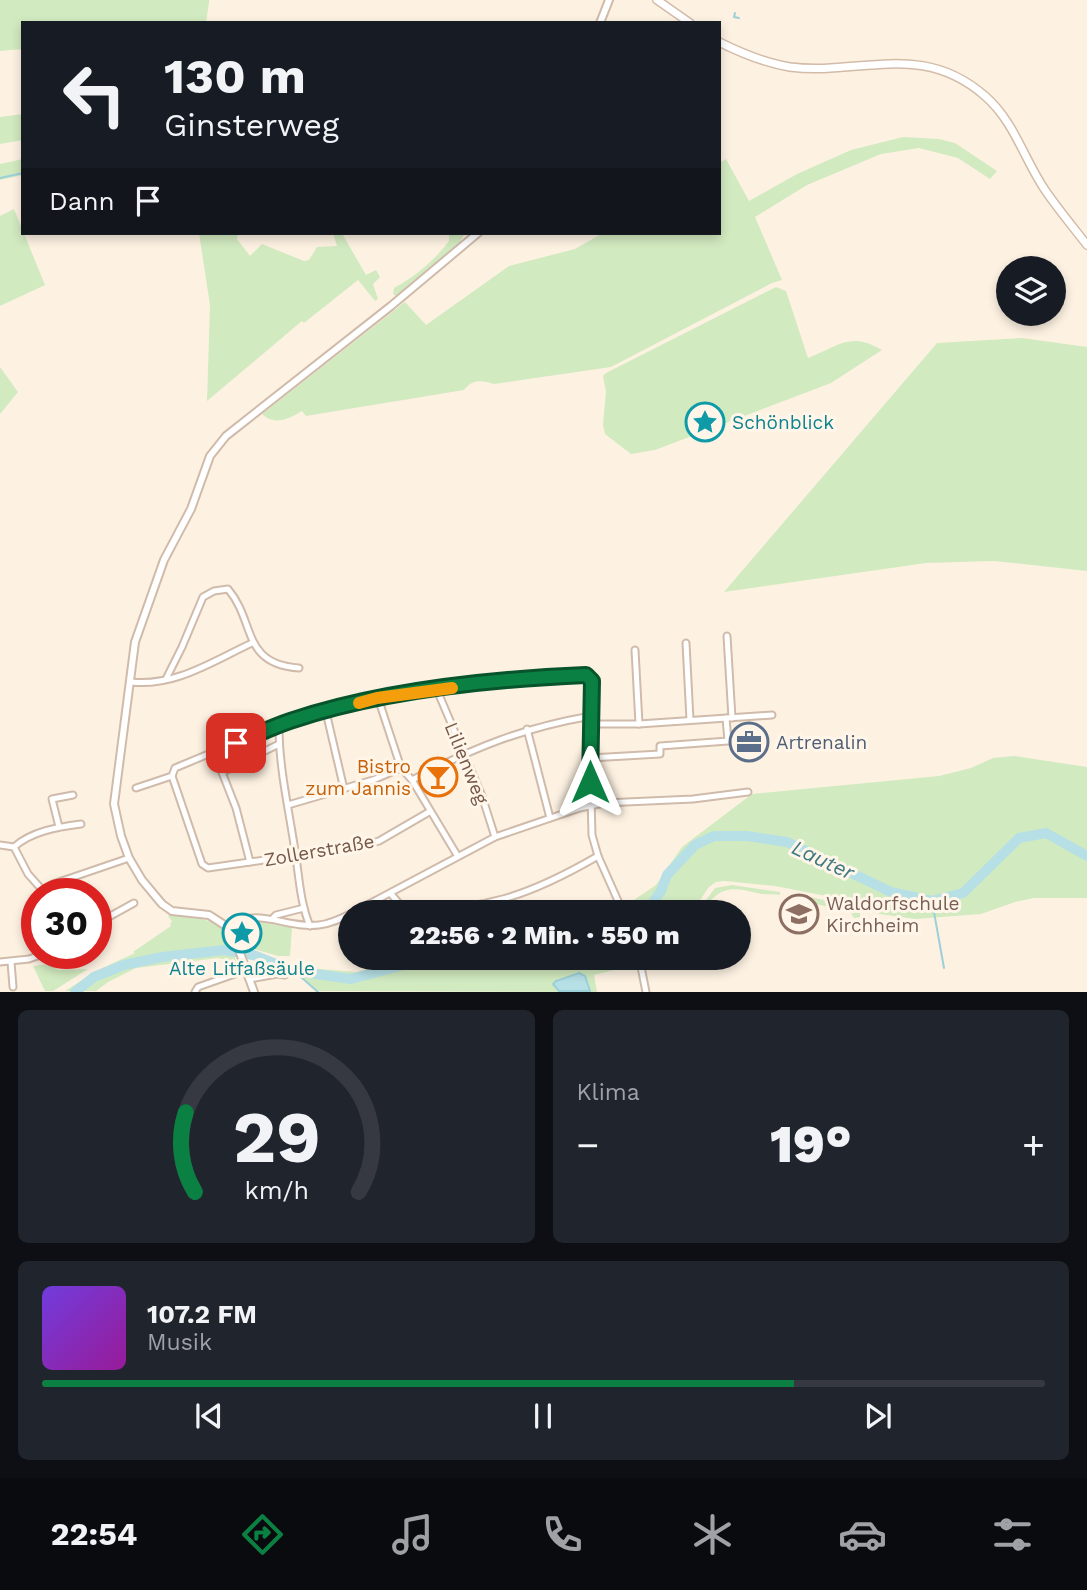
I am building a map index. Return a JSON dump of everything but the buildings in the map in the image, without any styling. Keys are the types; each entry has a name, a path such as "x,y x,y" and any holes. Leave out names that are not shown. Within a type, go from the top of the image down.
{"main road":[{"path":"657,0 687,21"},
{"path":"721,43 758,59 790,67 909,63 961,80 984,95 999,110 1044,189 1087,245"}],"street":[{"path":"601,21 609,0"},
{"path":"254,992 235,939 226,926 209,915 172,911 162,904 142,880 129,858 115,818 114,804 135,642 164,561 191,509 215,448 226,436 391,306 476,235"},
{"path":"166,679 203,597 214,591 228,589 235,598 252,643 274,663 299,668"},
{"path":"590,758 660,754 660,746 728,741 727,636"},
{"path":"131,682 157,683 187,675 252,643"},
{"path":"686,643 690,720"},
{"path":"635,650 639,724"},
{"path":"136,788 172,776 175,768 288,721 377,698 547,676 586,675 592,681 592,835 598,856 618,900"},
{"name":"Lilienweg","path":"437,690 482,796 495,837"},
{"path":"377,698 401,768 412,780 457,855"},
{"path":"326,712 344,789"},
{"path":"591,724 639,724 772,715"},
{"path":"412,780 464,752 527,729 591,716"},
{"path":"279,727 279,744 304,908 310,926"},
{"path":"527,729 550,818"},
{"path":"223,772 279,744"},
{"path":"214,752 223,772 250,862"},
{"path":"288,805 373,780 401,768"},
{"name":"Zollerstraße","path":"172,776 202,864 208,868 362,846 379,841 429,812"},
{"path":"379,900 457,855 495,837 590,806 748,792"},
{"path":"59,827 52,799 73,795"},
{"path":"14,847 24,838 59,827 81,824"},
{"path":"0,845 14,847"},
{"path":"14,847 32,878"},
{"path":"391,894 403,908 446,909 480,906 506,900 548,883 598,856"},
{"path":"71,878 129,858"},
{"path":"112,915 134,903"},
{"path":"273,918 304,908"},
{"path":"226,926 248,917 273,918 310,926 338,919"},
{"path":"0,962 21,960"},
{"path":"11,962 13,987"},
{"path":"195,992 198,987 246,970"},
{"path":"642,970 646,992"},
{"path":"249,979 285,975"}],"green space":[{"path":"0,0 209,0 206,21 21,21 21,49 0,51"},
{"path":"21,114 21,140 0,144 0,117"},
{"path":"903,137 939,139 955,143 997,171 990,179 958,158 919,148 881,154 807,185 755,217 782,280 611,367 494,384 478,381 464,390 306,416 302,411 282,420 271,420 262,414 405,302 426,325 509,266 575,249 600,235 721,235 721,162 726,159 749,201 797,174 851,150"},
{"path":"21,159 21,175 0,180 0,164"},
{"path":"14,209 21,226 21,235 25,235 45,285 0,306 0,216"},
{"path":"199,235 238,235 237,239 250,256 262,244 304,261 309,260 317,247 337,246 334,235 343,235 366,275 376,270 380,277 373,284 378,299 375,301 358,280 304,323 302,321 207,401 210,305"},
{"path":"449,235 464,235 457,247 403,294 397,297 393,294 394,288 417,273 449,241"},
{"path":"776,287 786,291 808,358 853,341 871,344 882,350 831,383 655,450 631,454 605,434 603,425 606,392 603,376 606,373"},
{"path":"1022,338 1087,347 1087,571 994,561 926,563 724,592 937,343"},
{"path":"0,367 18,392 0,414"},
{"path":"1014,756 1087,767 1087,898 1034,898 981,914 915,919 880,914 836,898 775,886 725,881 716,882 709,887 700,900 634,900 656,885 682,847 752,794 939,776 971,768 993,758"},
{"path":"732,885 780,892 780,895 732,889 720,893 712,900 706,900 715,888"},
{"path":"810,897 860,911 860,917 854,918 851,913 809,902"},
{"path":"170,914 199,918 218,926 224,931 236,962 218,958 136,968 96,991 65,991 98,970 112,969 112,964 135,953 133,952 171,926 172,921 168,916"},
{"path":"249,921 292,927 290,956 278,956 244,946 234,925"},
{"path":"34,969 88,969 53,991 45,991"},
{"path":"320,969 357,972 614,970 594,975 597,992 318,991 303,979 305,977 302,974"}],"water":[{"path":"579,973 585,976 590,991 559,991 553,984 556,981"}],"waterway":[{"path":"735,13 734,17 739,18"},
{"path":"0,178 21,173"},
{"name":"Lauter","path":"655,900 667,875 695,845 714,836 747,836 787,842 891,892 932,901 963,893 1019,838 1046,833 1087,856"},
{"path":"932,901 944,968"},
{"name":"Lauter","path":"75,992 94,977 124,965 162,957 224,950 253,955 294,971 351,979 385,970"},
{"path":"294,971 318,992"}],"slow traffic":[{"path":"359,703 452,688"}],"place":[{"name":"Schönblick","path":"705,422"},
{"name":"Artrenalin","path":"749,742"},
{"name":"Bistro zum Jannis","path":"438,777"},
{"name":"Waldorfschule Kirchheim","path":"799,914"},
{"name":"Alte Litfaßsäule","path":"242,933"}],"route":[{"path":"236,743 288,721 377,698 505,680 586,675 592,681 590,782"}]}
